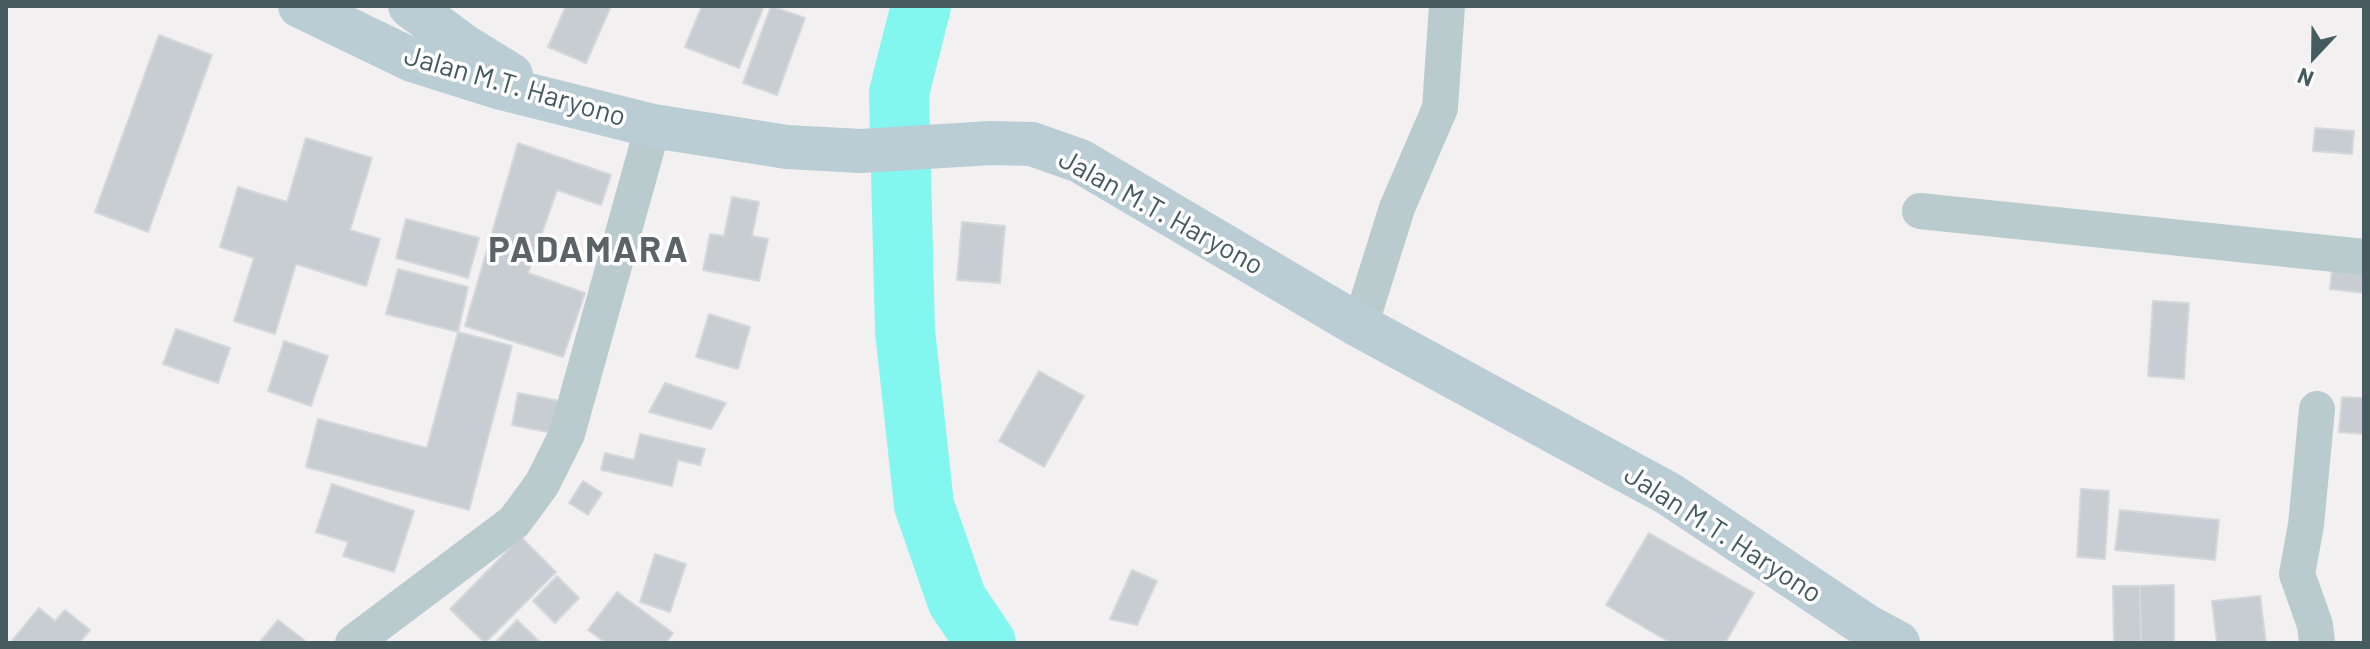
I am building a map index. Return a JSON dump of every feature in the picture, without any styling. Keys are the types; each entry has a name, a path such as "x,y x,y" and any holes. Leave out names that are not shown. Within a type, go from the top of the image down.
{"main road":[{"name":"Jalan M.T. Haryono","path":"300,6 370,20 412,60 501,88 653,126 787,147 861,151 1032,144 1080,161 1360,326 1669,494 1898,643"},
{"path":"410,6 496,66 567,103"}],"street":[{"path":"1360,326 1397,208 1440,108 1447,6"},
{"path":"353,643 514,522 542,484 567,434 653,126"},
{"path":"1920,211 2364,257"},
{"path":"2317,409 2309,501 2297,574 2315,625 2317,643"}],"building":[{"path":"566,6 611,6 586,63 548,47"},
{"path":"702,6 764,6 739,68 685,47"},
{"path":"771,6 805,18 777,95 743,83"},
{"path":"159,35 212,55 148,232 95,212"},
{"path":"2315,128 2354,131 2352,154 2313,151"},
{"path":"306,138 372,158 350,230 380,239 366,286 296,264 275,334 234,321 254,258 220,247 238,187 287,202"},
{"path":"518,143 611,175 601,205 557,190 528,273 585,293 563,357 465,326"},
{"path":"732,197 759,202 752,236 768,239 759,281 703,270 710,234 724,236"},
{"path":"406,219 479,238 468,278 396,258"},
{"path":"962,222 1005,226 1000,283 957,280"},
{"path":"2333,262 2364,265 2364,293 2330,289"},
{"path":"398,269 468,287 458,332 386,314"},
{"path":"2153,301 2189,303 2184,379 2148,376"},
{"path":"709,314 750,327 738,369 696,357"},
{"path":"176,329 230,348 218,383 163,364"},
{"path":"458,332 512,346 469,510 306,467 318,419 427,448"},
{"path":"284,341 328,356 311,406 268,391"},
{"path":"1039,371 1084,396 1044,467 999,441"},
{"path":"665,383 726,403 711,429 649,412"},
{"path":"518,393 565,402 558,434 512,425"},
{"path":"2342,397 2364,398 2364,434 2339,432"},
{"path":"640,434 705,449 700,465 678,460 672,486 601,470 605,453 634,460"},
{"path":"583,481 602,493 588,515 569,503"},
{"path":"332,484 414,511 394,572 343,556 348,542 316,532"},
{"path":"2081,489 2109,491 2105,559 2077,557"},
{"path":"2120,510 2219,520 2215,560 2115,550"},
{"path":"1649,533 1754,593 1725,643 1671,643 1606,605"},
{"path":"521,537 556,572 485,643 450,609"},
{"path":"655,554 686,564 670,612 640,602"},
{"path":"1132,570 1157,581 1137,625 1110,619"},
{"path":"557,576 579,598 555,623 533,601"},
{"path":"2174,585 2174,643 2141,643 2140,586"},
{"path":"2113,586 2140,586 2141,643 2114,643"},
{"path":"617,592 673,633 666,643 606,643 588,630"},
{"path":"2260,596 2266,643 2217,643 2212,601"},
{"path":"39,608 55,621 65,610 90,630 79,643 10,643"},
{"path":"278,620 308,643 259,643"},
{"path":"517,620 541,643 495,643"}],"waterway":[{"path":"921,6 899,93 905,331 924,505 957,600 986,643"}],"district":[{"name":"PADAMARA","path":"589,250"}]}
